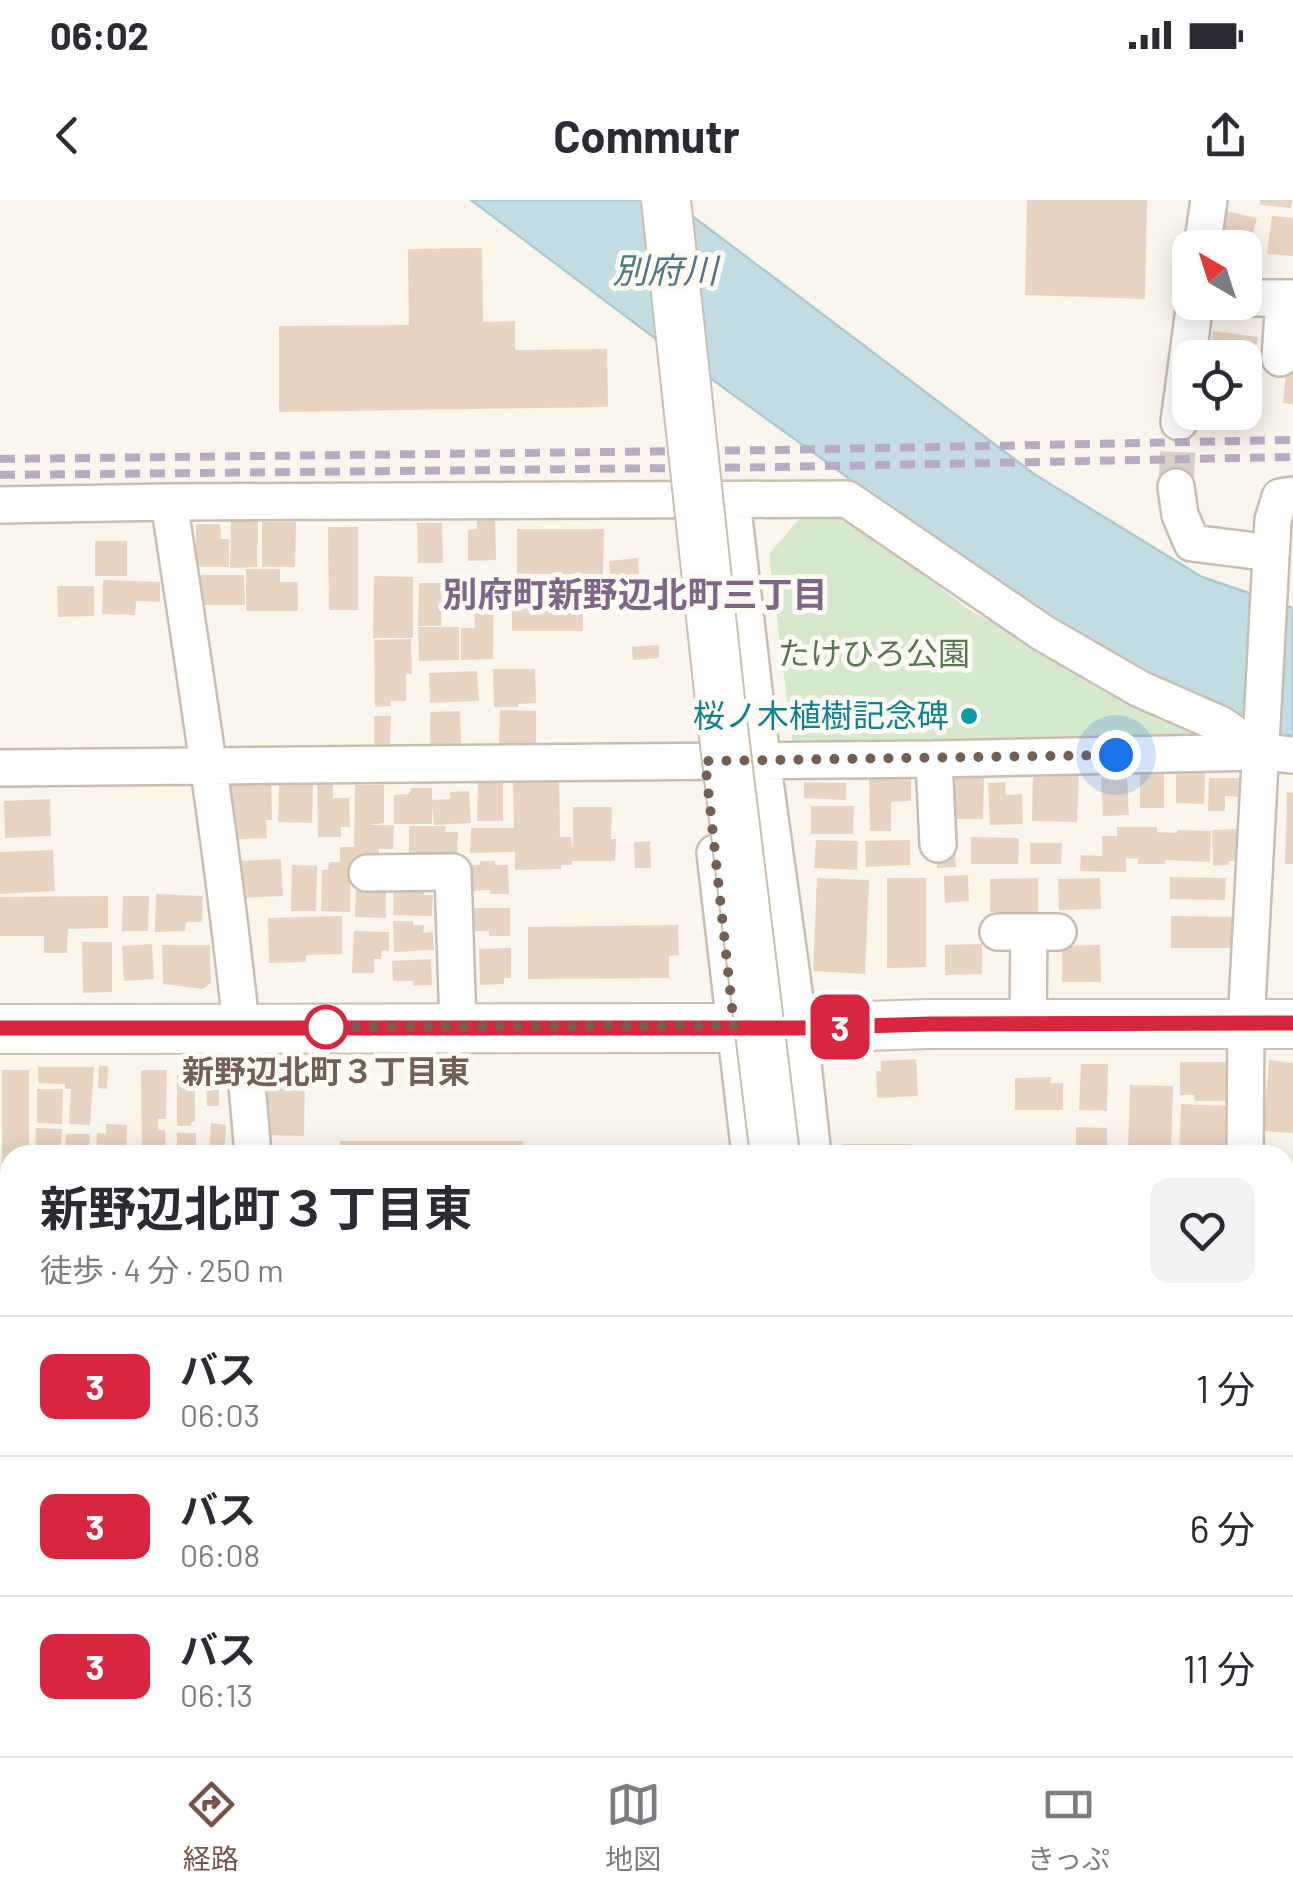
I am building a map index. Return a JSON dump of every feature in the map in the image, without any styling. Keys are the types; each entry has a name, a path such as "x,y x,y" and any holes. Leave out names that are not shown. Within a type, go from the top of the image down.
{"street":[{"path":"666,200 720,708 774,1145"},
{"path":"1204,230 1208,200"},
{"path":"1262,298 1289,299 1280,358"},
{"path":"1176,487 1180,515 1192,543 1278,576"},
{"path":"1245,1145 1246,1024 1277,753 1278,576 1273,520 1280,497 1293,495"},
{"path":"732,500 812,1145"},
{"path":"0,505 847,500 1044,633 1140,688 1277,753"},
{"path":"676,501 749,1145"},
{"path":"169,502 208,764 242,1028 252,1145"},
{"path":"0,768 1277,753"},
{"path":"934,759 938,844"},
{"path":"368,874 453,872 458,1027"},
{"path":"1028,932 1028,1024"},
{"path":"0,1028 1293,1024"}],"green space":[{"name":"たけひろ公園","path":"844,515 971,611 1196,732 1194,747 801,750 792,740 769,554 801,517"}],"water":[{"name":"別府川","path":"471,200 671,200 1034,474 1202,577 1293,608 1293,736 1280,735 1119,667 1002,594"}],"building":[{"path":"1027,200 1147,200 1145,299 1025,295"},
{"path":"1260,200 1292,200 1291,208 1260,205"},
{"path":"1227,211 1257,218 1254,230 1222,230"},
{"path":"1272,216 1293,218 1293,256 1267,254"},
{"path":"482,248 483,322 515,321 515,350 607,349 608,407 279,412 279,326 409,325 408,249"},
{"path":"1213,331 1258,337 1258,340 1212,340"},
{"path":"1286,372 1293,373 1293,404 1283,403"},
{"path":"477,518 495,518 496,560 468,561 468,530 477,529"},
{"path":"231,520 258,521 257,567 230,568"},
{"path":"262,522 296,522 295,567 262,567"},
{"path":"417,523 442,523 443,563 418,563"},
{"path":"196,524 220,524 221,539 229,539 229,567 196,567"},
{"path":"328,527 358,527 358,610 329,610"},
{"path":"517,529 604,529 603,574 517,574"},
{"path":"95,541 127,541 127,576 95,576"},
{"path":"638,558 639,574 610,577 609,561"},
{"path":"246,569 280,569 280,582 298,582 298,611 246,611"},
{"path":"199,575 244,575 245,605 199,605"},
{"path":"374,576 413,577 413,638 373,638"},
{"path":"103,580 160,582 160,602 136,601 135,615 102,614"},
{"path":"494,581 493,659 461,660 461,628 475,628 474,612 469,613 472,582"},
{"path":"419,583 442,583 441,626 418,626"},
{"path":"57,586 94,586 94,616 58,617"},
{"path":"512,588 583,588 583,631 512,631"},
{"path":"418,627 459,627 459,660 419,661"},
{"path":"411,639 412,674 406,674 406,701 390,701 391,706 375,707 374,640"},
{"path":"659,645 659,658 633,660 632,647"},
{"path":"493,669 535,669 536,703 494,707"},
{"path":"477,671 479,701 430,703 429,673"},
{"path":"500,710 536,711 536,747 499,747"},
{"path":"460,711 461,748 430,749 430,712"},
{"path":"374,716 391,716 390,745 374,744"},
{"path":"911,771 911,801 891,802 891,831 870,831 869,772"},
{"path":"954,772 984,772 983,819 953,819"},
{"path":"1033,773 1079,773 1077,822 1032,821"},
{"path":"1164,773 1164,808 1140,808 1140,774"},
{"path":"1176,773 1205,773 1204,804 1176,803"},
{"path":"1127,777 1129,815 1103,816 1101,778"},
{"path":"1209,778 1239,778 1238,797 1225,796 1225,811 1208,811"},
{"path":"559,779 560,837 571,837 573,848 573,807 612,807 615,861 572,861 572,865 561,865 561,869 515,870 515,852 470,853 471,828 514,828 513,780"},
{"path":"271,780 272,820 266,820 267,838 229,840 224,788 231,788 231,782"},
{"path":"317,780 333,780 333,798 349,798 350,827 341,827 341,837 318,837"},
{"path":"279,782 313,782 312,823 278,822"},
{"path":"478,782 503,782 503,821 477,821"},
{"path":"804,782 846,783 846,800 804,798"},
{"path":"1005,782 1006,795 1022,794 1023,824 990,825 988,783"},
{"path":"355,785 384,785 384,823 367,825 394,825 393,849 379,849 379,860 351,861 350,912 321,911 322,870 328,870 329,862 340,862 340,847 354,847"},
{"path":"411,788 432,788 432,800 450,799 450,792 469,791 471,823 434,825 432,805 432,824 394,824 394,795 409,794"},
{"path":"1287,792 1293,793 1293,864 1285,864"},
{"path":"50,799 51,836 5,838 4,801"},
{"path":"811,806 854,806 853,834 811,834"},
{"path":"409,826 446,826 445,832 458,832 457,857 409,857"},
{"path":"1117,827 1157,827 1157,832 1177,833 1211,831 1210,862 1166,860 1165,864 1138,864 1138,859 1126,858 1126,872 1080,871 1081,855 1102,856 1102,836 1117,836"},
{"path":"1237,829 1238,861 1213,866 1212,830"},
{"path":"971,837 1019,838 1018,864 971,864"},
{"path":"816,840 858,841 857,870 814,868"},
{"path":"910,840 910,865 866,867 865,841"},
{"path":"650,841 651,868 635,868 634,842"},
{"path":"955,843 956,867 937,868 936,845"},
{"path":"1030,843 1062,843 1061,864 1030,864"},
{"path":"53,850 55,891 0,894 0,852"},
{"path":"281,859 283,896 241,898 239,861"},
{"path":"480,861 508,865 509,894 470,891 470,865 480,865"},
{"path":"292,865 317,866 316,911 291,911"},
{"path":"968,875 969,901 945,903 944,876"},
{"path":"1170,877 1226,878 1225,900 1170,899"},
{"path":"817,878 869,880 865,974 813,971"},
{"path":"887,878 926,878 926,967 887,968"},
{"path":"1038,878 1038,912 990,912 990,879"},
{"path":"1100,878 1101,909 1059,910 1058,879"},
{"path":"394,885 425,886 424,895 433,895 432,916 393,915"},
{"path":"356,888 386,889 386,918 355,917"},
{"path":"156,894 203,896 202,922 186,922 185,931 155,932"},
{"path":"108,896 108,928 68,929 67,953 44,953 44,936 0,936 0,897"},
{"path":"123,896 149,896 148,931 122,931"},
{"path":"471,908 510,908 510,936 471,931"},
{"path":"342,916 342,954 306,955 306,962 269,963 268,918"},
{"path":"1171,916 1232,917 1231,948 1171,948"},
{"path":"393,921 424,925 423,933 433,932 434,950 394,952"},
{"path":"678,925 679,955 669,956 669,978 528,979 528,927"},
{"path":"354,931 389,932 389,951 382,950 381,959 374,959 374,973 352,973"},
{"path":"82,942 112,942 112,992 83,993"},
{"path":"152,944 154,979 124,981 122,946"},
{"path":"982,944 982,974 945,975 945,945"},
{"path":"162,945 210,945 211,983 203,989 163,984"},
{"path":"1100,945 1101,982 1062,982 1062,946"},
{"path":"511,948 511,978 504,978 504,984 480,985 479,949"},
{"path":"431,959 432,985 393,981 392,961"},
{"path":"916,1059 918,1096 877,1098 876,1071 881,1071 881,1061"},
{"path":"1269,1060 1293,1063 1293,1133 1263,1131"},
{"path":"1180,1062 1228,1062 1227,1101 1195,1101 1194,1095 1180,1095"},
{"path":"1081,1064 1108,1064 1107,1111 1079,1110"},
{"path":"99,1066 108,1066 107,1089 98,1088"},
{"path":"38,1067 94,1067 90,1125 69,1124 71,1089 65,1089 65,1084 38,1083"},
{"path":"206,1068 219,1068 219,1106 207,1106"},
{"path":"2,1070 29,1070 29,1145 2,1145"},
{"path":"141,1070 167,1070 166,1119 158,1119 158,1130 165,1130 166,1145 142,1145"},
{"path":"177,1075 195,1075 195,1122 191,1126 177,1126"},
{"path":"268,1075 305,1075 304,1136 267,1135"},
{"path":"1051,1077 1050,1083 1063,1083 1063,1110 1015,1110 1015,1078"},
{"path":"1130,1085 1173,1086 1171,1145 1128,1145"},
{"path":"37,1089 63,1089 62,1124 37,1123"},
{"path":"1181,1104 1229,1106 1227,1145 1179,1145"},
{"path":"211,1123 226,1125 225,1145 210,1145"},
{"path":"106,1124 127,1125 126,1145 96,1145 97,1133 106,1134"},
{"path":"1076,1127 1107,1128 1107,1145 1076,1145"},
{"path":"36,1128 62,1129 61,1145 35,1145"},
{"path":"177,1133 196,1133 196,1145 177,1145"},
{"path":"66,1134 90,1134 89,1145 65,1145"},
{"path":"340,1141 523,1141 523,1145 340,1145"},
{"path":"842,1144 911,1144 911,1145"}],"tunnel":[{"path":"1176,487 1179,430"}],"railway":[{"path":"0,459 1293,440"},
{"path":"0,475 1293,457"}],"bus line":[{"name":"3","path":"0,1028 799,1028 1293,1023"}],"place":[{"name":"桜ノ木植樹記念碑","path":"969,716"},
{"name":"新野辺北町３丁目東","path":"326,1027"}],"district":[{"name":"別府町新野辺北町三丁目","path":"635,595"}],"route":[{"path":"326,1027 314,1027 734,1026 705,761 1116,755"}]}
